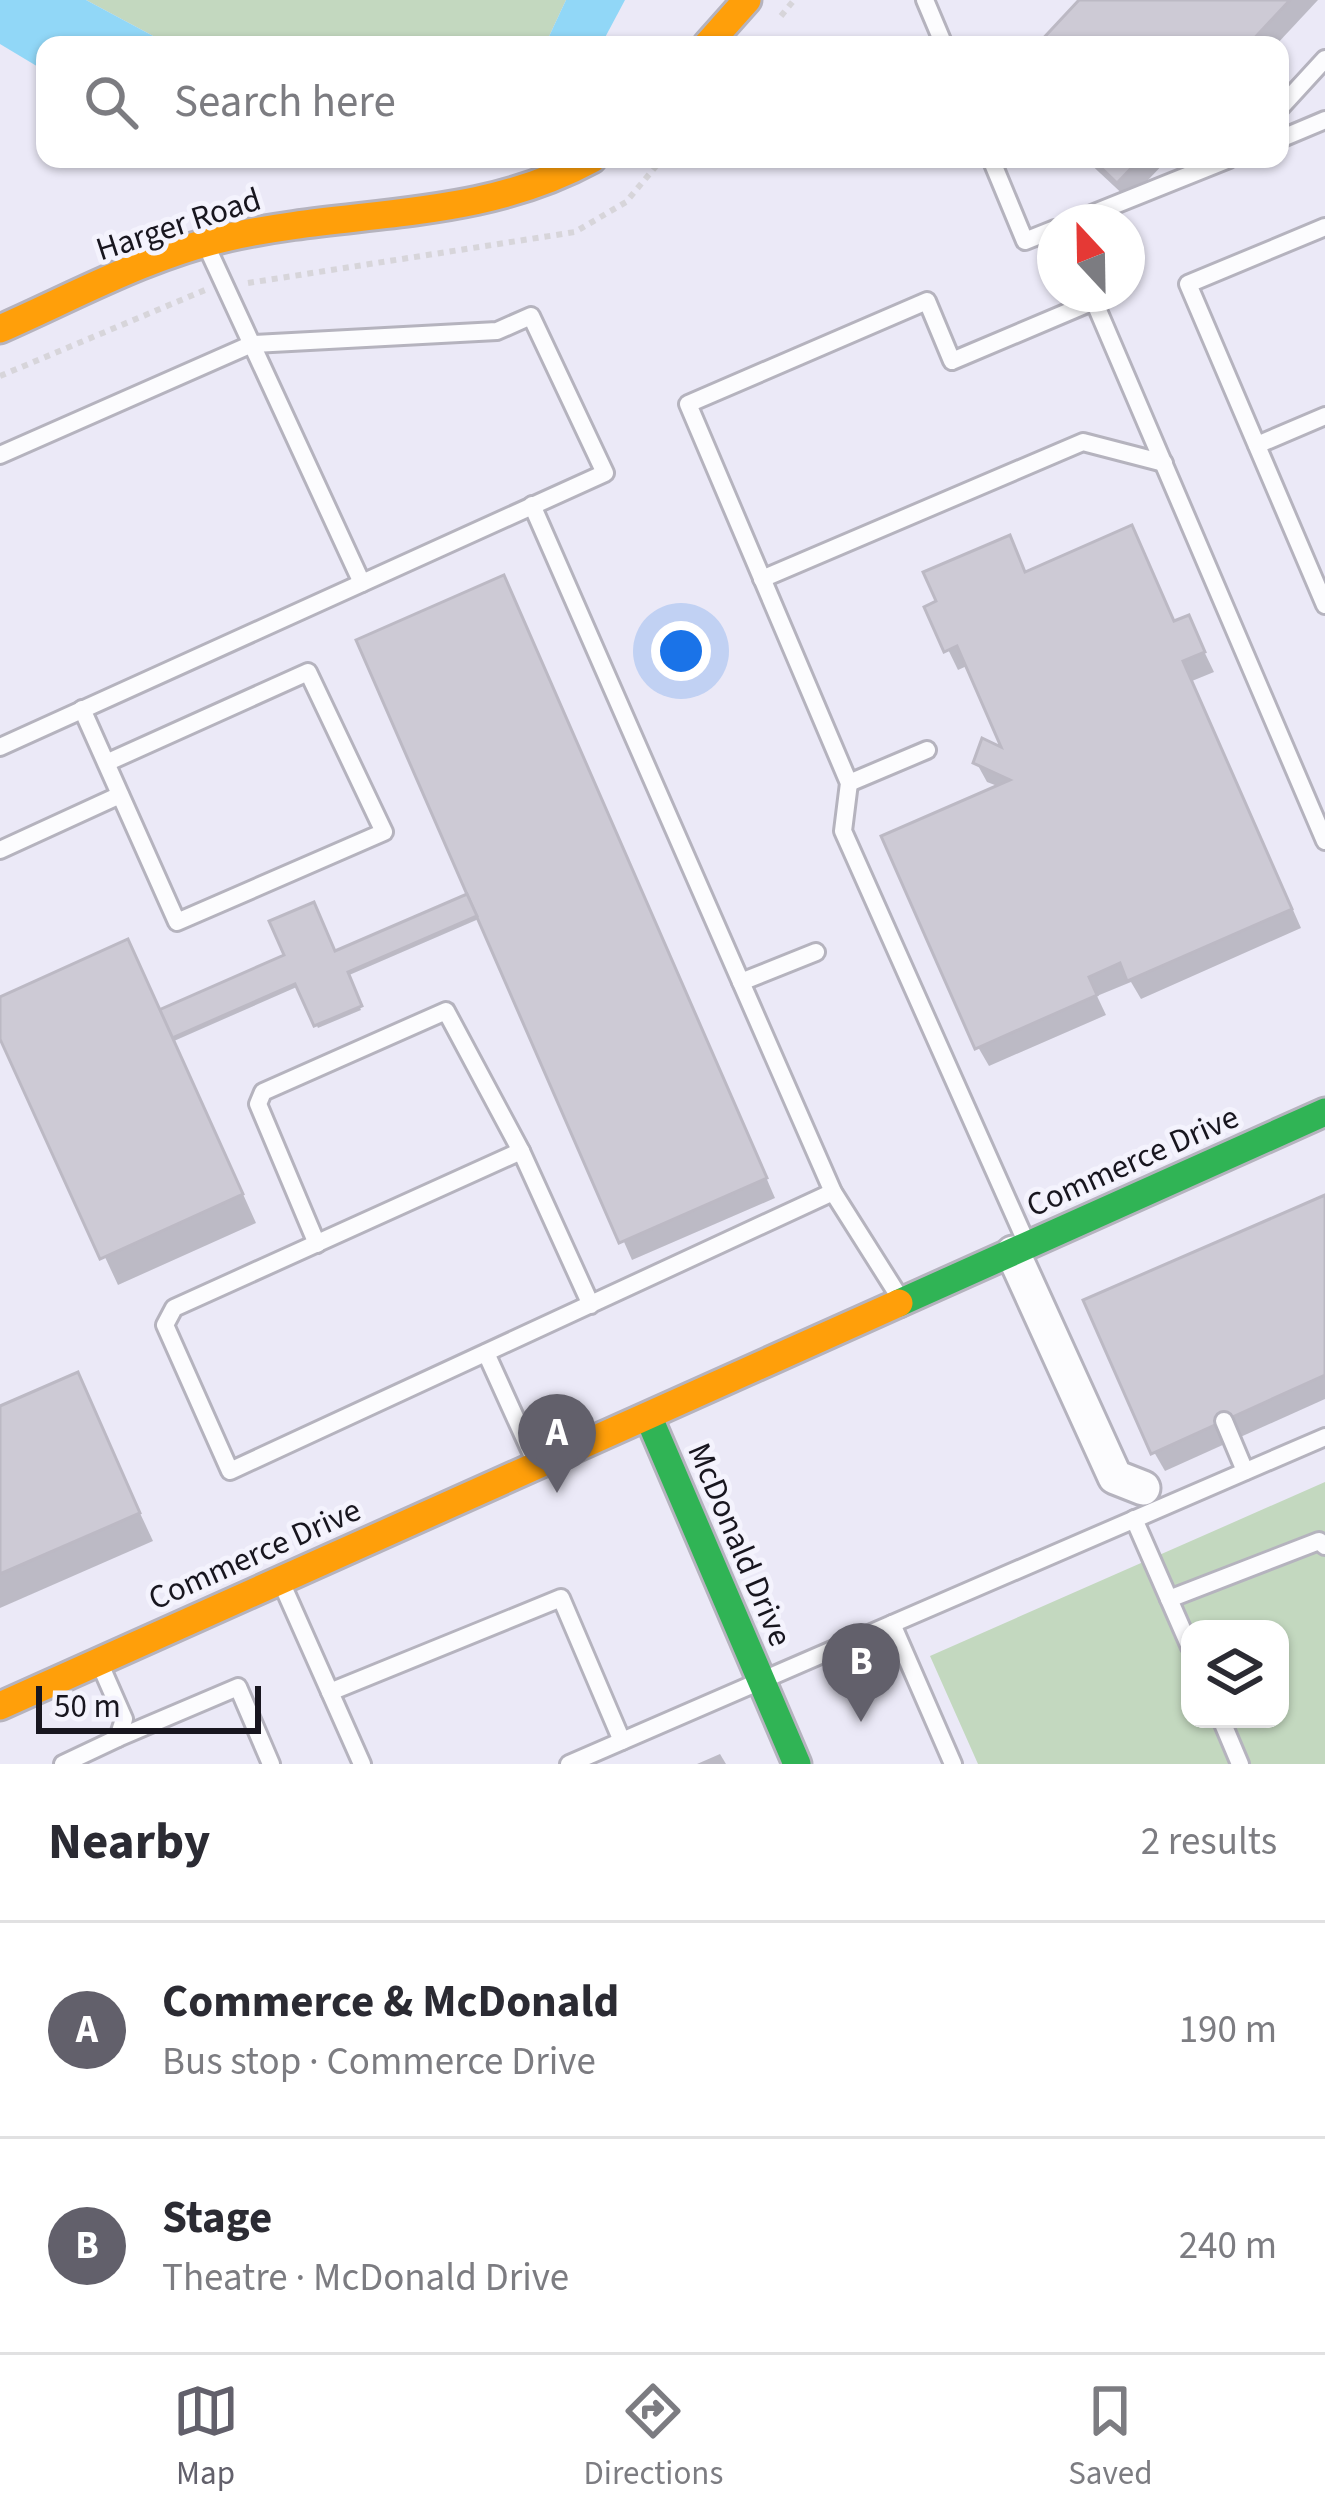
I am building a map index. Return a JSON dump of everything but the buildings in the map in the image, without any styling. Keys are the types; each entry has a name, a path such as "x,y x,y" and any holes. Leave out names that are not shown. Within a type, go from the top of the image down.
{"street":[{"path":"715,36 747,0"},
{"name":"Harger Road","path":"0,329 206,244 302,221 488,204 529,193 575,168"},
{"name":"Commerce Drive","path":"0,1706 1325,1112"},
{"path":"1021,1250 1115,1477 1143,1506"},
{"name":"McDonald Drive","path":"649,1418 796,1764"}],"lane":[{"path":"925,0 940,36"},
{"path":"1289,98 1325,59"},
{"path":"1289,135 1325,121"},
{"path":"995,168 1025,241 1037,236"},
{"path":"1117,204 1207,168"},
{"path":"1325,227 1188,284 1325,605"},
{"path":"206,244 362,583"},
{"path":"1021,1250 843,831 849,783 688,404 927,301 952,361 1094,301 1325,841"},
{"path":"0,455 252,344 497,331 531,316 605,473 0,746"},
{"path":"1257,445 1325,416"},
{"path":"762,579 1083,442 1164,464"},
{"path":"532,505 833,1192 904,1303"},
{"path":"82,709 120,795 177,922 384,832 308,672 106,763"},
{"path":"849,783 927,750"},
{"path":"0,850 120,795"},
{"path":"741,982 816,952"},
{"path":"317,1244 257,1104 263,1093 446,1011 521,1151 591,1305"},
{"path":"521,1151 173,1308 165,1325 230,1472 833,1192"},
{"path":"487,1353 537,1466"},
{"path":"1224,1421 1245,1471"},
{"path":"569,1764 892,1624 1143,1506 1325,1437"},
{"path":"1143,1506 1181,1626"},
{"path":"1169,1599 1318,1541 1325,1546"},
{"path":"281,1581 362,1764"},
{"path":"330,1692 561,1598 622,1741"},
{"path":"892,1624 953,1764"},
{"path":"99,1662 124,1719 118,1738"},
{"path":"64,1764 238,1687 271,1764"},
{"path":"1225,1728 1240,1764"}],"path":[{"path":"0,376 202,290 575,232 626,202 654,168"}],"green space":[{"path":"86,0 566,0 549,36 153,36"},
{"path":"1325,1482 1325,1764 978,1764 930,1656"}],"water":[{"path":"0,0 86,0 153,36 36,36 36,66 0,44"},
{"path":"566,0 625,0 606,36 549,36"}],"traffic: fast":[{"path":"899,1303 1325,1112"},
{"path":"649,1418 797,1764"}],"traffic: slow":[{"path":"715,36 747,0"},
{"path":"0,329 141,265 199,245 275,228 459,204 504,194 572,168"},
{"path":"0,1706 899,1303"}],"place":[{"name":"Commerce & McDonald","path":"557,1493"},
{"name":"Stage","path":"861,1722"}]}
